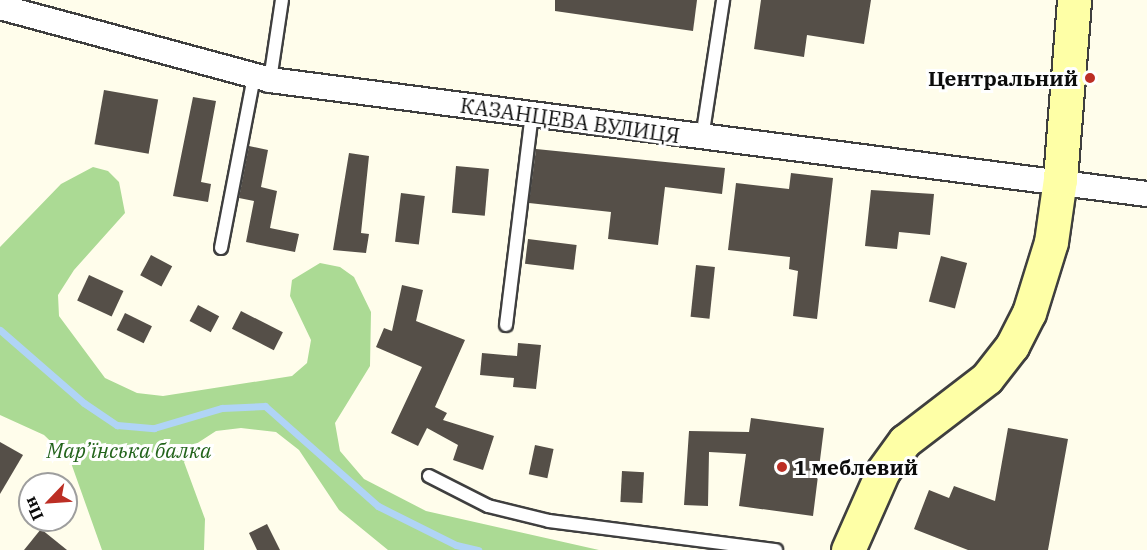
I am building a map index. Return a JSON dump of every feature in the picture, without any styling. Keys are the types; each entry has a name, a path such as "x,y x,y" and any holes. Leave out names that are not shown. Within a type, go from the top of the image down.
{"main road":[{"path":"848,550 883,471 905,441 987,378 1012,346 1042,277 1060,179 1074,0"}],"street":[{"name":"КАЗАНЦЕВА ВУЛИЦЯ","path":"0,7 262,79 532,114 702,139 1060,179 1147,194"}],"lane":[{"path":"221,248 282,0"},
{"path":"702,139 723,0"},
{"path":"506,325 532,114"},
{"path":"429,476 488,506 549,521 776,550"}],"green space":[{"name":"Мар’їнська балка","path":"93,167 108,171 119,182 125,213 74,270 58,295 59,316 105,378 137,393 163,396 292,376 307,363 311,340 290,296 292,280 320,263 340,267 354,277 371,312 370,366 335,423 340,451 364,479 426,511 599,550 388,550 339,510 299,450 276,432 241,428 216,431 196,444 184,462 205,519 204,550 102,550 78,482 78,472 74,472 70,460 44,435 0,415 0,247 61,184"}],"building":[{"path":"555,0 697,0 693,31 555,11"},
{"path":"761,0 871,0 864,44 807,35 804,57 754,49"},
{"path":"104,90 158,100 149,154 94,144"},
{"path":"193,97 216,101 201,182 211,184 208,202 173,196"},
{"path":"249,146 268,150 261,187 277,191 270,228 299,234 295,252 246,242 254,201 239,198"},
{"path":"536,149 725,168 722,194 665,187 658,245 608,239 611,212 529,203"},
{"path":"349,153 369,156 361,233 369,234 366,253 333,250"},
{"path":"456,166 489,169 485,216 452,213"},
{"path":"791,173 833,178 817,319 793,316 798,271 789,269 790,257 728,250 736,183 789,189"},
{"path":"871,190 934,194 930,235 899,232 897,249 865,246"},
{"path":"401,193 425,196 419,245 395,242"},
{"path":"528,239 577,245 574,270 525,264"},
{"path":"151,255 172,266 161,287 140,275"},
{"path":"941,256 967,263 955,308 929,301"},
{"path":"696,265 715,267 709,319 691,317"},
{"path":"89,275 123,291 112,316 77,300"},
{"path":"402,285 423,290 416,321 465,340 435,407 447,413 443,420 494,436 483,470 453,460 458,445 427,428 418,446 391,433 422,367 376,347 384,328 392,331"},
{"path":"198,305 219,316 211,332 190,321"},
{"path":"241,311 283,332 274,350 232,329"},
{"path":"125,313 152,326 144,343 117,330"},
{"path":"518,343 541,345 536,389 513,387 514,378 480,375 482,353 517,356"},
{"path":"751,418 824,428 813,516 739,506 746,454 709,452 708,506 684,505 689,431 749,432"},
{"path":"1008,428 1068,439 1048,550 968,550 914,529 929,490 949,498 954,486 995,501"},
{"path":"0,442 23,455 0,494"},
{"path":"535,445 554,449 547,478 529,474"},
{"path":"622,471 644,472 642,503 620,502"},
{"path":"267,524 280,550 257,550 249,533"},
{"path":"39,532 45,532 67,550 24,550"}],"waterway":[{"path":"0,330 84,403 117,425 154,428 222,408 265,406 378,506 456,545 478,550"}],"place":[{"name":"Центральний","path":"1090,78"},
{"name":"1 меблевий","path":"782,467"}]}
